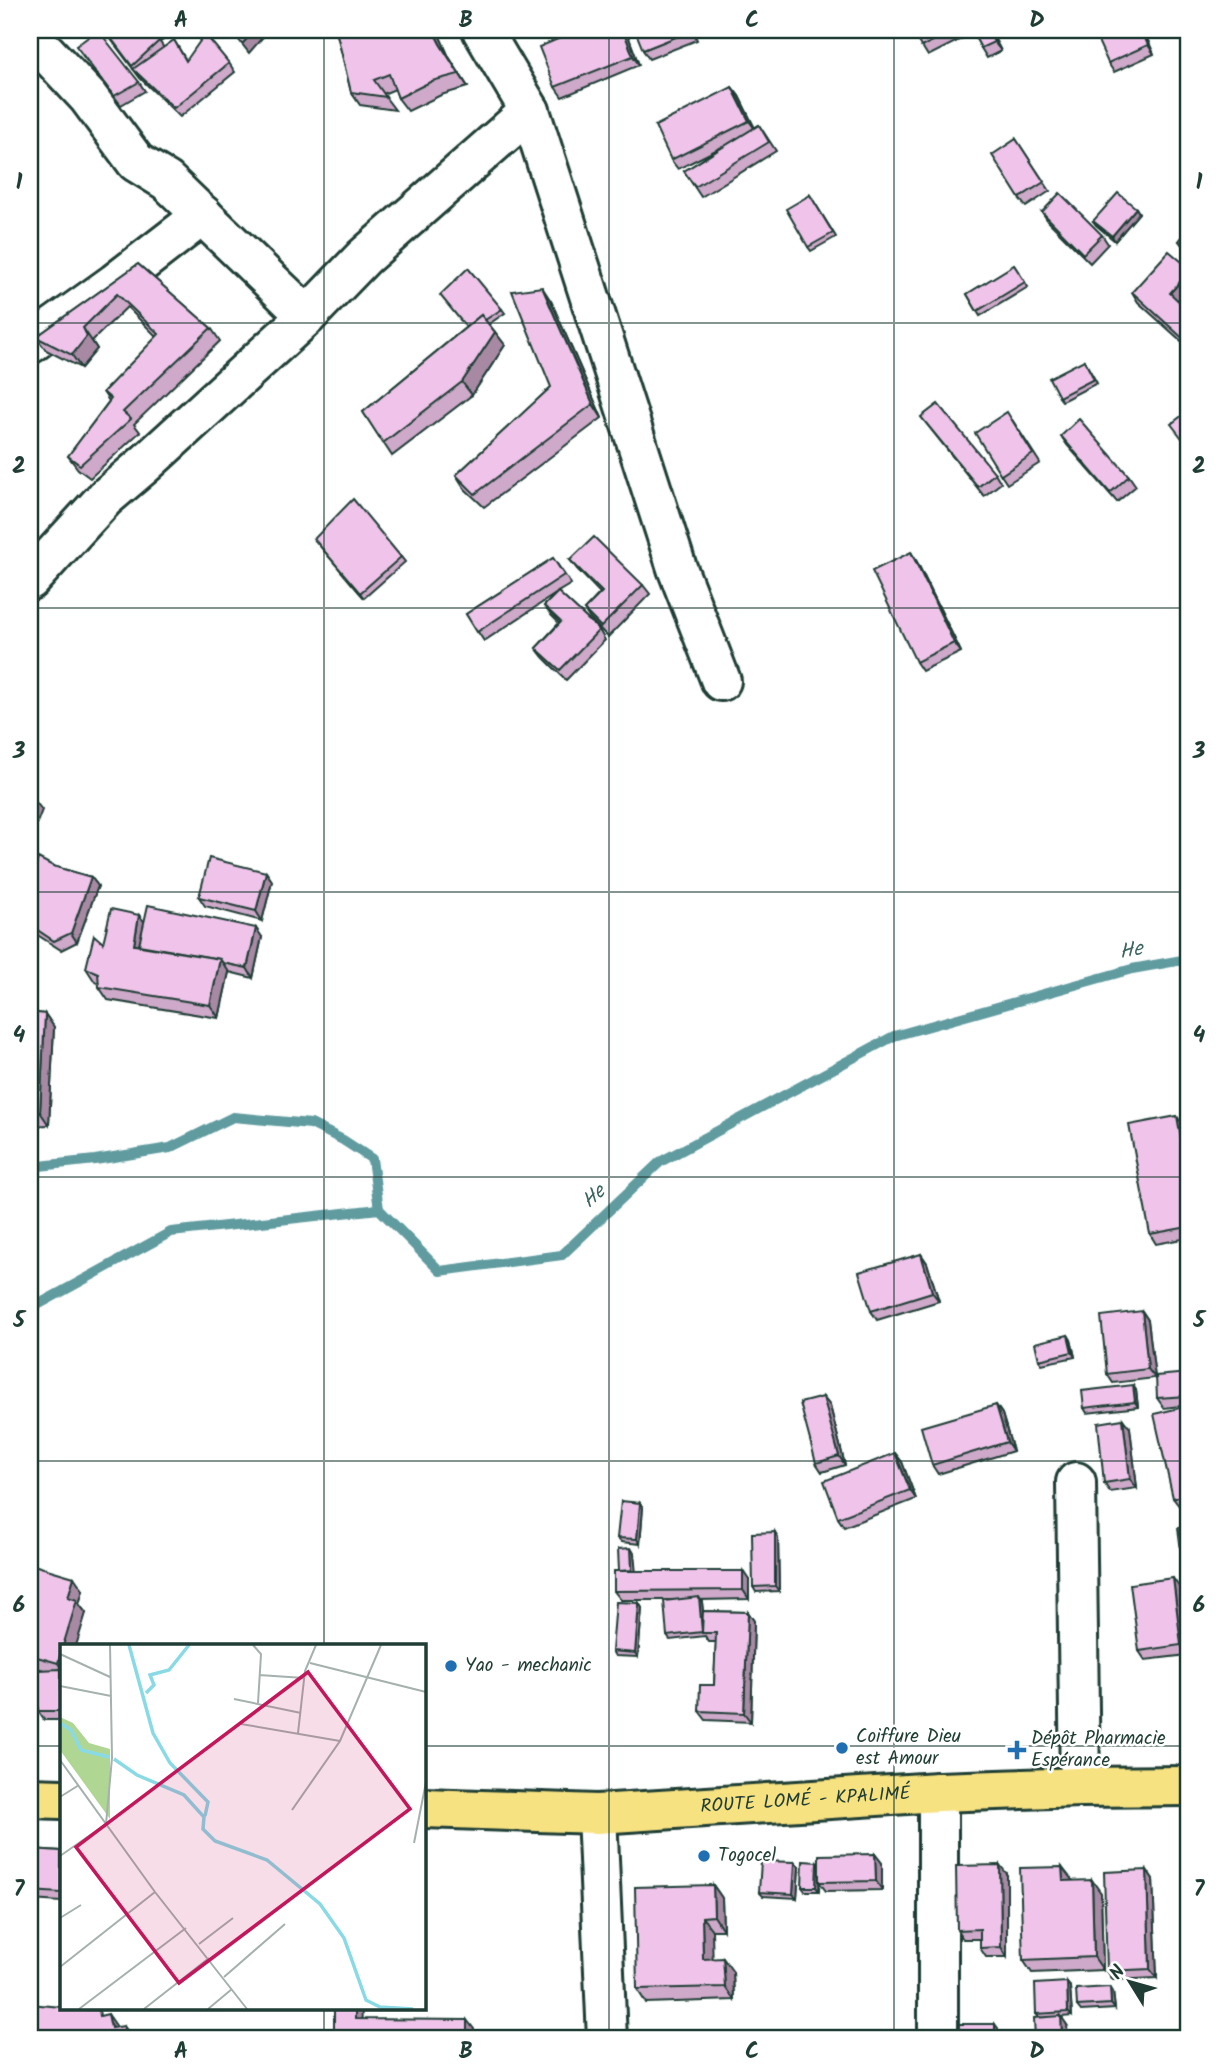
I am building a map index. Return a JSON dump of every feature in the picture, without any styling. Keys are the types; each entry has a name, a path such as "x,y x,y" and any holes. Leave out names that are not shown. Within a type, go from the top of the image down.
{"main road":[{"name":"ROUTE LOMÉ - KPALIMÉ","path":"425,1808 597,1814 938,1792 1188,1786"},
{"path":"30,1798 60,1799"}],"street":[{"path":"482,30 530,111 677,568 721,681"},
{"path":"30,47 46,52 88,97 136,162 167,181 307,316"},
{"path":"30,580 105,498 307,316 364,257 530,111"},
{"path":"30,344 203,215"},
{"path":"1076,1482 1080,1787"},
{"path":"938,1792 939,2039"},
{"path":"597,1814 607,2039"}],"building":[{"path":"98,30 139,82 114,96 76,46"},
{"path":"105,30 158,30 153,32 159,41 132,66"},
{"path":"231,30 255,30 242,44"},
{"path":"336,30 433,30 459,74 432,81 398,98 389,74 374,80 386,97 351,92"},
{"path":"579,30 623,30 633,56 555,87 539,47"},
{"path":"635,30 690,30 691,31 643,50"},
{"path":"912,30 955,30 921,47"},
{"path":"971,30 988,30 994,42 981,48"},
{"path":"1093,30 1141,30 1148,45 1108,63"},
{"path":"205,34 229,63 174,108 133,69 174,40 186,61"},
{"path":"732,87 749,121 671,160 655,126"},
{"path":"759,125 769,142 695,187 684,171"},
{"path":"1016,139 1044,182 1019,198 992,155"},
{"path":"1060,193 1102,235 1083,254 1042,212"},
{"path":"1118,193 1136,208 1112,236 1093,221"},
{"path":"810,195 833,233 808,247 786,209"},
{"path":"1188,230 1188,249 1179,241"},
{"path":"1169,251 1188,267 1188,273 1170,293 1188,310 1188,343 1132,292"},
{"path":"138,264 211,328 123,412 131,419 80,465 68,456 111,399 103,392 159,334 117,294 83,328 87,336 72,355 36,337"},
{"path":"1014,265 1025,282 977,311 967,294"},
{"path":"468,268 502,309 485,320 481,315 466,327 440,295"},
{"path":"542,287 593,404 475,494 456,475 551,387 512,291"},
{"path":"481,315 495,332 462,382 383,443 363,412"},
{"path":"1084,360 1094,379 1059,397 1049,378"},
{"path":"938,404 995,473 978,487 921,417"},
{"path":"1188,411 1188,446 1171,424"},
{"path":"1007,412 1033,454 1001,475 975,433"},
{"path":"1079,419 1129,476 1110,493 1061,436"},
{"path":"353,499 401,557 360,593 314,539"},
{"path":"594,537 643,585 601,627 584,610 602,592 570,560"},
{"path":"911,552 954,643 916,662 872,571"},
{"path":"553,558 564,575 477,632 466,614"},
{"path":"558,592 599,630 560,670 536,648 561,622 544,606"},
{"path":"30,799 35,801 30,815"},
{"path":"38,858 53,866 91,877 71,933 54,941 30,925 33,915 30,913 30,889"},
{"path":"209,858 266,872 256,911 199,897"},
{"path":"148,905 256,928 247,968 223,963 220,959 139,945"},
{"path":"111,909 139,915 134,945 220,959 210,1005 99,987 98,973 86,968 94,935 103,943"},
{"path":"30,1012 45,1014 40,1112 30,1112"},
{"path":"1177,1116 1188,1179 1188,1227 1150,1234 1129,1125"},
{"path":"921,1254 932,1292 871,1311 859,1272"},
{"path":"1142,1311 1148,1369 1107,1374 1101,1316"},
{"path":"1068,1335 1072,1352 1039,1360 1035,1343"},
{"path":"1188,1373 1188,1396 1157,1398 1156,1376"},
{"path":"1133,1385 1135,1402 1084,1408 1082,1391"},
{"path":"823,1397 839,1456 816,1463 800,1403"},
{"path":"996,1405 1007,1442 932,1465 921,1427"},
{"path":"1188,1406 1188,1494 1173,1498 1154,1414"},
{"path":"1123,1419 1130,1479 1104,1483 1098,1423"},
{"path":"895,1453 910,1490 838,1518 824,1481"},
{"path":"621,1501 640,1503 637,1539 617,1538"},
{"path":"1188,1526 1188,1588 1186,1588 1178,1528"},
{"path":"775,1532 775,1586 753,1587 752,1533"},
{"path":"631,1548 632,1570 619,1571 618,1549"},
{"path":"30,1564 74,1577 68,1597 77,1600 64,1644 60,1644 58,1663 30,1655"},
{"path":"614,1571 743,1571 743,1590 614,1591"},
{"path":"1173,1578 1181,1645 1139,1651 1130,1584"},
{"path":"699,1597 702,1632 667,1636 664,1601"},
{"path":"616,1602 639,1603 635,1653 612,1651"},
{"path":"703,1611 748,1612 744,1713 699,1711 700,1685 714,1685 716,1633 702,1633"},
{"path":"60,1669 60,1711 38,1711 37,1670"},
{"path":"30,1849 60,1851 60,1893 30,1891"},
{"path":"875,1854 876,1881 819,1882 819,1855"},
{"path":"761,1861 795,1862 793,1894 759,1892"},
{"path":"803,1861 817,1862 816,1887 802,1887"},
{"path":"1000,1865 1001,1947 980,1948 980,1929 957,1930 956,1866"},
{"path":"1062,1867 1063,1881 1092,1880 1094,1957 1023,1960 1020,1868"},
{"path":"1147,1870 1150,1969 1107,1971 1104,1872"},
{"path":"713,1885 714,1916 702,1917 703,1959 723,1958 725,1987 637,1989 635,1887"},
{"path":"1067,1982 1068,2012 1036,2014 1035,1984"},
{"path":"1110,1987 1111,2004 1077,2006 1076,1989"},
{"path":"30,2004 60,2007 60,2010 99,2010 100,2016 108,2014 111,2028 124,2026 123,2039 30,2039"},
{"path":"334,2010 355,2010 355,2019 467,2020 467,2039 334,2039"},
{"path":"1061,2016 1062,2039 1035,2039 1034,2018"},
{"path":"959,2024 995,2024 995,2039 959,2039"}],"waterway":[{"name":"He","path":"30,1309 171,1232 379,1209 440,1271 562,1255 660,1162 894,1036 1132,969 1188,959"},
{"path":"30,1167 170,1148 233,1117 311,1124 372,1159 379,1209"}],"place":[{"name":"Yao - mechanic","path":"451,1666"},
{"name":"Coiffure Dieu est Amour","path":"842,1748"},
{"name":"Dépôt Pharmacie Espérance","path":"1017,1750"},
{"name":"Togocel","path":"704,1856"}]}
